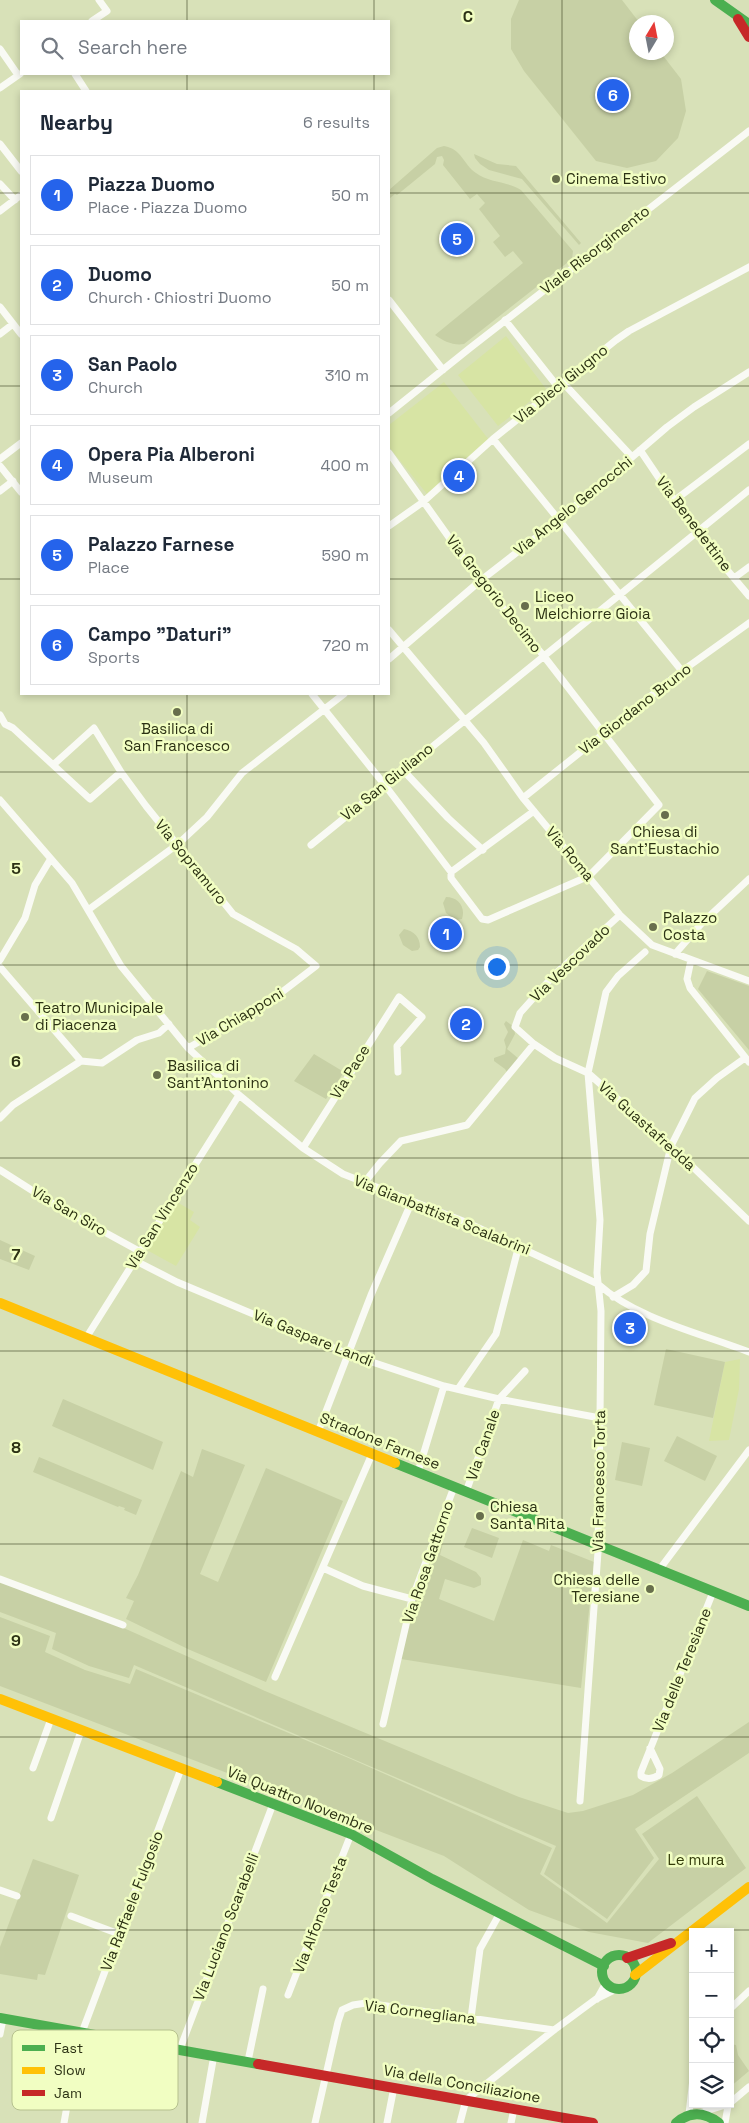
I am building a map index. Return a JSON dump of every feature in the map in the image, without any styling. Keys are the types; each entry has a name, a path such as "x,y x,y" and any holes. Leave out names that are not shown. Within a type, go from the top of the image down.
{"main road":[{"path":"715,0 749,24"},
{"path":"737,17 749,38"},
{"name":"Stradone Farnese","path":"0,1303 749,1606"},
{"name":"Via Quattro Novembre","path":"0,1701 52,1719 351,1834 500,1914 604,1966"},
{"path":"677,1941 627,1958 616,1956 611,1958 604,1966 602,1975 606,1983 616,1989 621,1989 630,1984 635,1975 749,1887"},
{"name":"Via Quattro Novembre","path":"578,1952 611,1958"},
{"path":"627,1958 634,1965 635,1975"},
{"name":"Via della Conciliazione","path":"1,2018 70,2030"},
{"name":"Via della Conciliazione","path":"180,2049 593,2123"},
{"path":"676,2123 693,2114 706,2114 719,2123"}],"street":[{"path":"94,20 107,11 99,0"},
{"path":"0,49 20,74 0,88"},
{"path":"76,75 85,90"},
{"name":"Viale Risorgimento","path":"390,413 505,320 749,131"},
{"path":"0,144 20,170"},
{"path":"0,184 15,200"},
{"path":"0,211 20,196"},
{"name":"Via Dieci Giugno","path":"390,525 424,502 493,439 601,351 629,331 749,267"},
{"path":"390,301 443,370"},
{"path":"0,307 20,333"},
{"path":"505,320 554,382 567,387 632,457"},
{"path":"0,334 13,324"},
{"name":"Via Angelo Genocchi","path":"390,658 480,581 560,519 640,450 694,407 749,372"},
{"path":"493,439 682,671"},
{"path":"674,500 748,442 749,444"},
{"path":"0,459 20,444"},
{"name":"Via Benedettine","path":"640,450 696,533 749,596"},
{"name":"Via Gregorio Decimo","path":"390,454 480,581 604,732 659,805 589,876"},
{"path":"0,466 20,491"},
{"path":"0,490 13,481"},
{"name":"Via San Giuliano","path":"311,844 542,655 749,490"},
{"path":"734,578 749,567"},
{"name":"Via Giordano Bruno","path":"523,798 682,671 749,623"},
{"name":"Via Roma","path":"390,631 484,743 523,798 620,915 652,945 749,981"},
{"path":"313,695 451,872 451,878 482,919 488,920 589,876"},
{"path":"88,910 178,844 206,817 242,773 343,695"},
{"path":"0,715 2,726 13,728 90,799 121,772"},
{"name":"Via Sopramuro","path":"53,765 94,728 121,772 146,806 232,914 296,949 316,966"},
{"path":"402,769 448,818 483,850"},
{"name":"Via Gianbattista Scalabrini","path":"0,800 72,884 121,966 188,1048 239,1096 303,1148 342,1174 468,1222 519,1245 598,1284 613,1297 652,1316 749,1352"},
{"path":"451,872 534,811"},
{"path":"0,960 24,918 35,885 50,860"},
{"path":"675,954 702,923 749,879"},
{"name":"Via Vescovado","path":"520,1013 554,975 620,915"},
{"name":"Via Francesco Torta","path":"580,1801 598,1545 600,1418 601,1311 598,1284 600,1220 588,1073 606,992 618,976 645,952"},
{"path":"613,1297 633,1285 646,1271 650,1234 671,1146 695,1098 717,1078 747,1060 690,988 687,979 691,960"},
{"name":"Via Chiapponi","path":"188,1048 269,1002 316,966"},
{"path":"0,967 81,1061"},
{"name":"Via Pace","path":"303,1148 399,997 422,1018 397,1046 398,1072"},
{"name":"Via Guastafredda","path":"520,1013 515,1027 534,1044 555,1058 588,1073 671,1146 749,1221"},
{"path":"0,1118 14,1105 81,1061 102,1063 137,1040 159,1033 169,1024"},
{"path":"364,1183 401,1141 467,1125 534,1044"},
{"name":"Via San Vincenzo","path":"86,1338 139,1251 239,1096"},
{"name":"Via San Siro","path":"0,1170 55,1205 139,1251"},
{"path":"318,1432 371,1295 412,1200"},
{"path":"458,1389 496,1334 519,1245"},
{"name":"Via Gaspare Landi","path":"134,1260 177,1282 348,1354 444,1386 499,1399 600,1418"},
{"path":"499,1399 525,1371"},
{"path":"418,1472 444,1386"},
{"name":"Via Canale","path":"466,1492 499,1399"},
{"path":"659,1570 749,1450"},
{"path":"275,1677 372,1454"},
{"name":"Via Rosa Gattorno","path":"383,1724 412,1599 454,1487"},
{"path":"324,1568 363,1586 412,1599"},
{"path":"0,1579 123,1625"},
{"name":"Via delle Teresiane","path":"650,1748 713,1592"},
{"path":"33,1768 52,1719"},
{"path":"51,1818 82,1731"},
{"name":"Via Raffaele Fulgosio","path":"83,2030 181,1769"},
{"name":"Via Luciano Scarabelli","path":"180,2049 273,1804"},
{"name":"Via Alfonso Testa","path":"288,1995 351,1834"},
{"path":"0,1890 17,1896"},
{"path":"471,2018 480,1948 500,1914"},
{"path":"71,1916 119,1934"},
{"path":"596,1999 606,1983"},
{"path":"248,2061 263,1989"},
{"path":"460,2123 466,2100 554,2030 596,1999 616,1989"},
{"path":"734,2005 749,1991"},
{"name":"Via Cornegliana","path":"315,2123 342,2010 353,2005 366,2003 554,2030"},
{"path":"0,2034 1,2018"},
{"path":"202,2123 214,2056"},
{"path":"387,2123 394,2087"},
{"path":"734,2100 749,2087"},
{"path":"693,2108 693,2114 715,2108"},
{"path":"725,2123 728,2108"},
{"path":"512,2123 514,2109"},
{"name":"Via Raffaele Fulgosio","path":"64,2123 66,2110"}],"shaded area":[{"path":"506,336 546,389 498,426 458,375"},
{"path":"444,382 489,440 427,494 390,448 390,424"},
{"path":"175,1201 194,1212 190,1220 200,1227 176,1266 145,1249"},
{"path":"740,1359 739,1389 729,1440 709,1441 725,1362"}],"green space":[{"path":"519,0 622,0 634,15 629,15 629,60 666,60 681,79 686,111 678,138 656,161 627,168 596,161 524,71 511,49 511,19"},
{"path":"444,146 450,148 459,153 472,169 481,176 521,190 573,251 572,259 464,344 449,342 435,335 523,263 513,251 505,257 493,242 500,236 479,209 485,203 477,194 470,199 443,165 444,160 442,156 437,157 435,164 397,195 395,194 390,198 390,189 437,148"},
{"path":"474,154 497,164 516,166 581,243 579,245 522,179 489,170 480,164"},
{"path":"446,897 454,899 460,904 463,911 462,919 455,920 446,913 443,903"},
{"path":"404,929 411,931 418,937 420,947 418,950 412,951 403,945 399,935"},
{"path":"707,971 749,986 749,1050 698,989"},
{"path":"506,1021 514,1027 515,1034 507,1049 519,1059 508,1074 505,1069 494,1061 494,1058 505,1054 504,1040 508,1032 504,1024"},
{"path":"314,1054 344,1072 326,1099 294,1081"},
{"path":"0,1240 35,1256 29,1270 0,1259"},
{"path":"666,1349 725,1362 713,1418 654,1405"},
{"path":"63,1399 163,1442 153,1470 52,1426"},
{"path":"677,1436 717,1456 705,1481 664,1461"},
{"path":"622,1442 650,1448 642,1486 615,1480"},
{"path":"202,1449 245,1465 200,1574 218,1582 266,1468 343,1501 266,1682 190,1650 126,1619 134,1601 126,1598 138,1575 181,1471 193,1477"},
{"path":"39,1457 142,1500 136,1515 124,1510 125,1508 118,1507 33,1472"},
{"path":"472,1528 499,1538 492,1558 464,1547"},
{"path":"523,1540 549,1551 551,1545 594,1562 581,1688 401,1659 415,1599 438,1541 443,1543 440,1555 476,1572 481,1578 481,1585 474,1588 445,1579 439,1599 494,1621"},
{"path":"0,1581 81,1609 265,1691 519,1797 568,1813 583,1811 633,1795 672,1773 749,1722 749,1753 635,1829 654,1858 607,1919 544,1874 556,1846 134,1665 129,1678 89,1666 52,1649 56,1633 0,1612"},
{"name":"Le mura","path":"0,1617 50,1636 45,1652 85,1670 130,1684 136,1669 351,1759 552,1848 540,1874 607,1923 659,1859 642,1834 697,1796 746,1868 648,1943 589,1932 529,1910 444,1856 0,1686"},
{"path":"33,1859 79,1875 45,1975 38,1974 37,1980 0,1974 0,1947"},
{"path":"734,2045 736,2045 738,2055 749,2071 734,2084"}],"traffic: fast":[{"path":"715,0 749,24"},
{"path":"395,1463 749,1606"},
{"path":"217,1782 351,1834 432,1879 604,1966"},
{"path":"619,1955 631,1960 636,1972 631,1984 619,1989 607,1984 602,1972 607,1960 619,1955"},
{"path":"0,2018 67,2030"},
{"path":"178,2050 258,2064"},
{"path":"676,2123 687,2116 697,2114 719,2123"}],"traffic: slow":[{"path":"0,1303 395,1463"},
{"path":"0,1699 217,1782"},
{"path":"635,1975 749,1887"}],"traffic: jam":[{"path":"738,19 749,37"},
{"path":"627,1958 671,1943"},
{"path":"258,2064 593,2123"}],"place":[{"name":"Campo \"Daturi\"","path":"613,95"},
{"name":"Cinema Estivo","path":"556,179"},
{"name":"Palazzo Farnese","path":"457,239"},
{"name":"Opera Pia Alberoni","path":"459,476"},
{"name":"Liceo Melchiorre Gioia","path":"525,606"},
{"name":"Basilica di San Francesco","path":"177,712"},
{"name":"Chiesa di Sant'Eustachio","path":"665,815"},
{"name":"Palazzo Costa","path":"653,927"},
{"name":"Piazza Duomo","path":"446,934"},
{"name":"Teatro Municipale di Piacenza","path":"25,1017"},
{"name":"Duomo","path":"466,1024"},
{"name":"Basilica di Sant'Antonino","path":"157,1075"},
{"name":"San Paolo","path":"630,1328"},
{"name":"Chiesa Santa Rita","path":"480,1516"},
{"name":"Chiesa delle Teresiane","path":"650,1589"}]}
